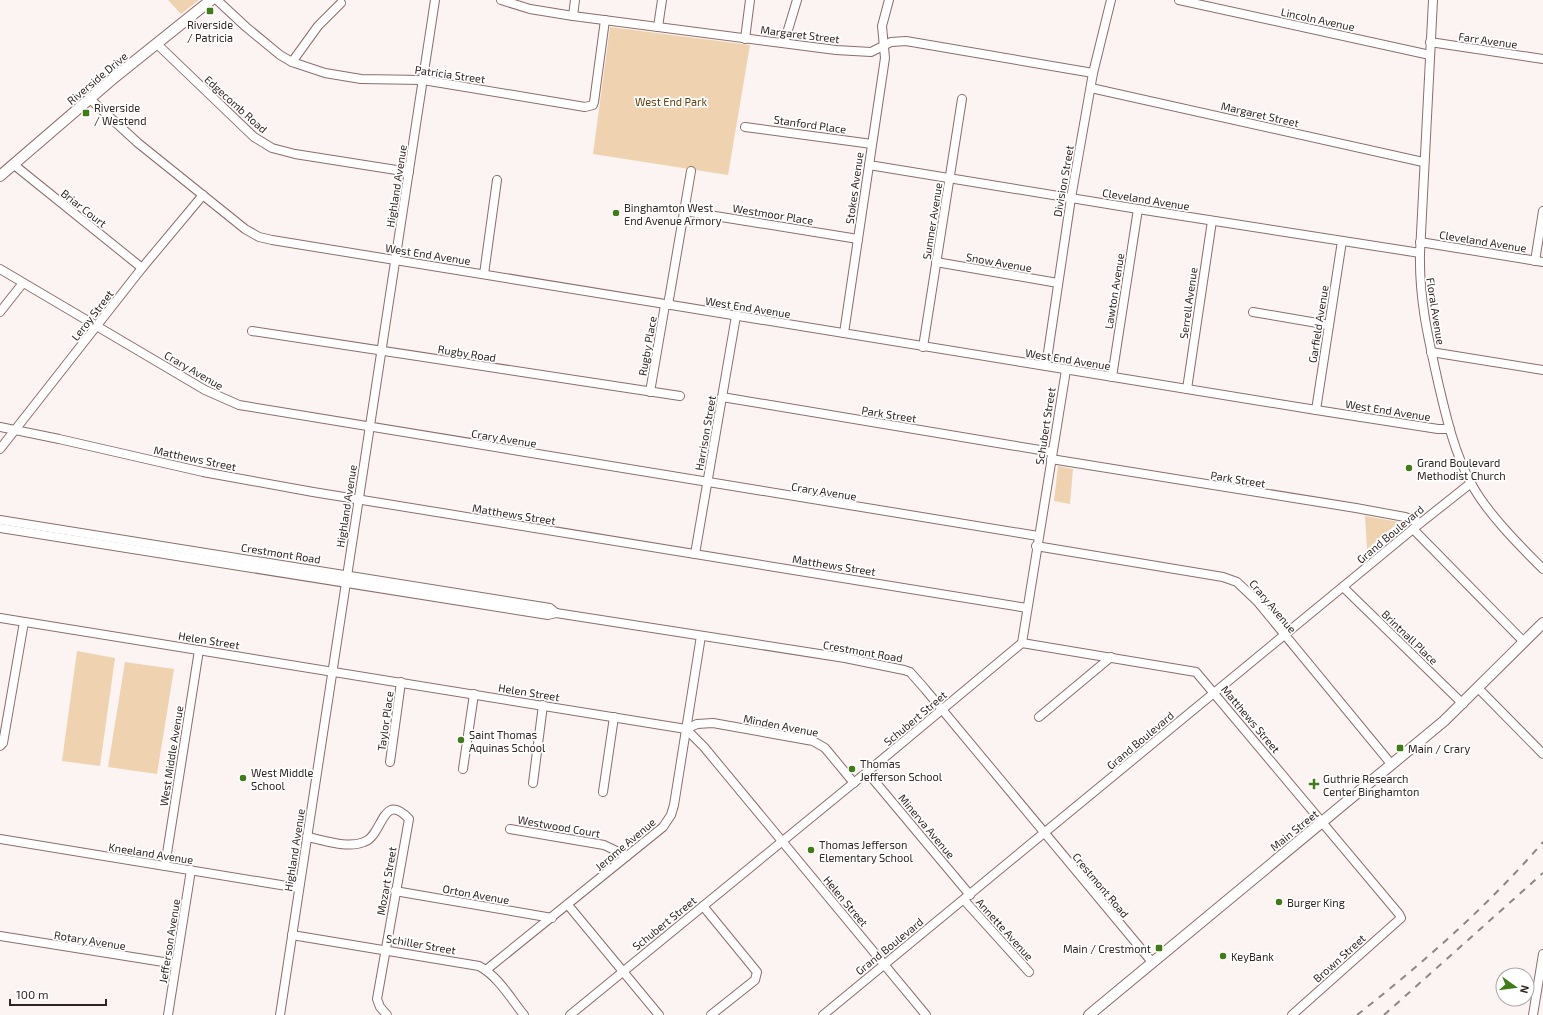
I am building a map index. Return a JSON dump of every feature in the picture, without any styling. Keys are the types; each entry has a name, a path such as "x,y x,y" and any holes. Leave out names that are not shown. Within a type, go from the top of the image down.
{"main road":[{"name":"Riverside Drive","path":"0,176 90,99 211,0"},
{"name":"Main Street","path":"1089,1015 1463,704 1543,623"}],"street":[{"name":"Patricia Street","path":"217,0 267,46 292,62 313,69 344,77 423,80 590,107 594,102 605,20"},
{"name":"Highland Avenue","path":"280,1015 435,0"},
{"name":"Margaret Street","path":"501,0 530,8 573,16 860,53 871,52 897,41 906,41 1093,73"},
{"path":"573,16 575,0"},
{"path":"658,27 662,0"},
{"path":"745,38 750,0"},
{"path":"784,43 797,0"},
{"name":"Stokes Avenue","path":"844,332 885,58 882,26 889,0"},
{"name":"Division Street","path":"1046,366 1071,198 1093,73 1111,0"},
{"name":"Lincoln Avenue","path":"1179,0 1430,55"},
{"name":"Floral Avenue","path":"1433,0 1420,242 1420,289 1432,352 1450,429 1471,483 1510,535 1543,568"},
{"path":"292,62 318,26 341,3"},
{"name":"Farr Avenue","path":"1430,42 1543,59"},
{"name":"Edgecomb Road","path":"157,44 249,132 270,147 295,154 409,172"},
{"name":"Margaret Street","path":"1091,88 1424,162"},
{"name":"West End Avenue","path":"90,99 138,143 245,229 259,237 667,305 844,332 923,347 1438,429 1450,429"},
{"name":"Sumner Avenue","path":"923,347 962,99"},
{"name":"Stanford Place","path":"745,127 872,144"},
{"name":"Briar Court","path":"13,164 142,268"},
{"name":"Cleveland Avenue","path":"869,164 949,179 1138,210 1420,253"},
{"name":"Rugby Place","path":"650,392 691,171"},
{"path":"484,274 497,180"},
{"name":"Leroy Street","path":"0,449 142,268 203,195"},
{"name":"Lawton Avenue","path":"1112,377 1138,210"},
{"name":"Westmoor Place","path":"684,211 858,239"},
{"path":"1539,262 1543,212"},
{"name":"Serrell Avenue","path":"1187,389 1212,221"},
{"name":"Garfield Avenue","path":"1316,410 1342,241"},
{"name":"Cleveland Avenue","path":"1420,242 1539,262"},
{"name":"Snow Avenue","path":"936,262 1058,283"},
{"name":"Crary Avenue","path":"0,269 220,399 249,407 370,428 1038,536"},
{"path":"0,312 23,283"},
{"path":"1253,312 1329,325"},
{"name":"Harrison Street","path":"695,554 736,316"},
{"name":"Rugby Road","path":"252,332 680,396"},
{"path":"1432,352 1543,370"},
{"name":"Schubert Street","path":"570,1015 783,842 1022,643 1036,546 1066,370"},
{"name":"Park Street","path":"722,397 1356,508 1405,517 1420,523"},
{"name":"Matthews Street","path":"0,427 203,472 358,500 1027,608"},
{"name":"Grand Boulevard","path":"823,1015 1044,834 1214,692 1471,483"},
{"name":"Crestmont Road","path":"0,520 150,548"},
{"name":"Crestmont Road","path":"0,528 150,548 346,579 550,608 556,613 845,658 910,672 1152,962"},
{"path":"1413,529 1524,642"},
{"name":"Crary Avenue","path":"1036,546 1232,579 1242,586 1257,601 1392,764"},
{"name":"Brintnall Place","path":"1343,587 1463,704"},
{"name":"Helen Street","path":"0,618 686,729 704,747 926,1015"},
{"path":"0,746 3,744 24,622"},
{"name":"Jerome Avenue","path":"486,970 663,828 674,805 701,636"},
{"name":"Matthews Street","path":"1022,643 1192,671 1200,675 1383,893 1400,918"},
{"name":"West Middle Avenue","path":"165,866 199,650"},
{"path":"1039,717 1111,657"},
{"name":"Taylor Place","path":"390,762 401,682"},
{"path":"1478,688 1543,754"},
{"path":"463,769 474,694"},
{"path":"533,783 543,705"},
{"path":"603,792 614,717"},
{"name":"Minden Avenue","path":"686,729 697,724 713,723 814,741 824,748 854,783"},
{"name":"Minerva Avenue","path":"868,772 967,897"},
{"name":"Mozart Street","path":"307,837 348,845 366,842 371,838 384,814 394,809 401,811 409,819 376,999 380,1008 387,1015"},
{"name":"Westwood Court","path":"510,829 604,845 627,856"},
{"name":"Kneeland Avenue","path":"0,839 299,888"},
{"name":"Jefferson Avenue","path":"168,1015 191,870"},
{"name":"Orton Avenue","path":"395,891 552,918"},
{"name":"Annette Avenue","path":"967,897 1029,972"},
{"path":"568,905 659,1015"},
{"path":"703,906 757,970 755,980 711,1015"},
{"name":"Brown Street","path":"1292,1015 1400,918"},
{"name":"Schiller Street","path":"292,935 472,964 486,970 524,1015"},
{"name":"Rotary Avenue","path":"0,936 176,964"},
{"path":"1533,1015 1543,954"}],"green space":[{"path":"168,0 199,0 181,14"},
{"name":"West End Park","path":"610,27 750,45 728,175 593,154"},
{"path":"1058,466 1073,469 1070,504 1054,501"},
{"path":"1365,516 1399,522 1367,549"},
{"path":"77,651 115,658 100,766 62,761"},
{"path":"125,662 174,669 157,774 108,767"}],"railway":[{"path":"1357,1015 1454,933 1500,889 1543,842"},
{"path":"1384,1015 1543,873"}],"place":[{"name":"Riverside / Patricia","path":"210,11"},
{"name":"Riverside / Westend","path":"86,113"},
{"name":"Binghamton West End Avenue Armory","path":"616,213"},
{"name":"Grand Boulevard Methodist Church","path":"1409,468"},
{"name":"Saint Thomas Aquinas School","path":"461,740"},
{"name":"Main / Crary","path":"1400,748"},
{"name":"Thomas Jefferson School","path":"852,769"},
{"name":"West Middle School","path":"243,778"},
{"name":"Guthrie Research Center Binghamton","path":"1314,784"},
{"name":"Thomas Jefferson Elementary School","path":"811,850"},
{"name":"Burger King","path":"1279,902"},
{"name":"Main / Crestmont","path":"1159,948"},
{"name":"KeyBank","path":"1223,956"}]}
